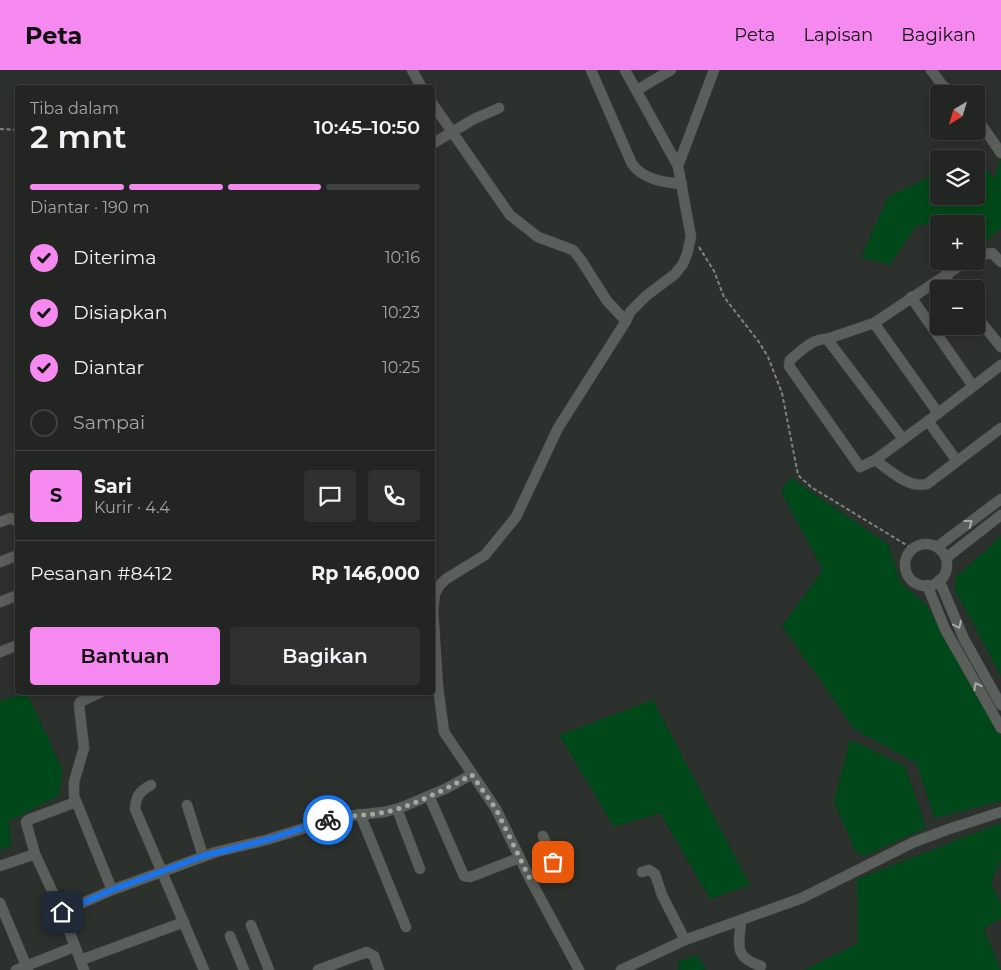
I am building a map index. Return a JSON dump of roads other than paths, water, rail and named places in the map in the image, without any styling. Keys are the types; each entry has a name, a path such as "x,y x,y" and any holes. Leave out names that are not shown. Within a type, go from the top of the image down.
{"street":[{"path":"412,70 420,85"},
{"path":"591,70 628,155 638,172 664,182 682,184"},
{"path":"435,593 446,579 485,556 516,517 558,428 630,312 675,274 683,264 691,237 678,166 625,70"},
{"path":"637,90 671,70"},
{"path":"678,166 714,70"},
{"path":"932,70 942,85"},
{"path":"435,108 510,215 538,237 573,250 606,301 626,321"},
{"path":"435,142 474,119 499,108"},
{"path":"985,130 1001,153"},
{"path":"985,255 992,254 1001,262"},
{"path":"955,270 874,323 812,343 790,360 789,366 860,467 875,460 1001,364"},
{"path":"911,298 973,386"},
{"path":"874,323 938,413"},
{"path":"985,327 1001,347"},
{"path":"827,339 903,439"},
{"path":"928,421 957,461"},
{"path":"875,460 911,484 919,486 927,484 1001,428"},
{"path":"937,547 1001,499"},
{"path":"946,558 1001,515"},
{"path":"0,522 11,518 15,520"},
{"path":"925,544 937,547 946,558 946,569 940,580 927,585 917,583 906,571 906,560 913,549 925,544"},
{"path":"0,562 15,556"},
{"path":"940,580 964,639 1001,705"},
{"path":"927,585 945,629 1001,728"},
{"path":"0,602 15,596"},
{"path":"435,638 441,723 447,739 496,809 519,858 579,970"},
{"path":"0,652 15,646"},
{"path":"95,695 80,702 79,705 84,748 74,782 76,802 112,890"},
{"path":"62,912 112,890 203,856 266,840 317,823 397,809 472,775"},
{"path":"151,785 141,790 137,796 135,809 204,970"},
{"path":"429,796 464,876 470,877 519,858"},
{"path":"76,802 26,821 35,854 62,912 74,947 83,965 184,922"},
{"path":"187,805 203,856"},
{"path":"397,809 420,869"},
{"path":"621,970 685,940 802,898 914,842 1001,812"},
{"path":"360,814 406,927"},
{"path":"530,879 551,866 553,862 543,836"},
{"path":"0,866 35,854"},
{"path":"642,872 649,870 655,874 662,895 685,940"},
{"path":"0,903 4,924 27,968"},
{"path":"741,920 739,948 741,956 746,962 761,966"},
{"path":"251,925 269,970"},
{"path":"230,936 244,970"},
{"path":"16,970 27,968 74,947"},
{"path":"322,969 367,952 374,956 379,970"}]}
